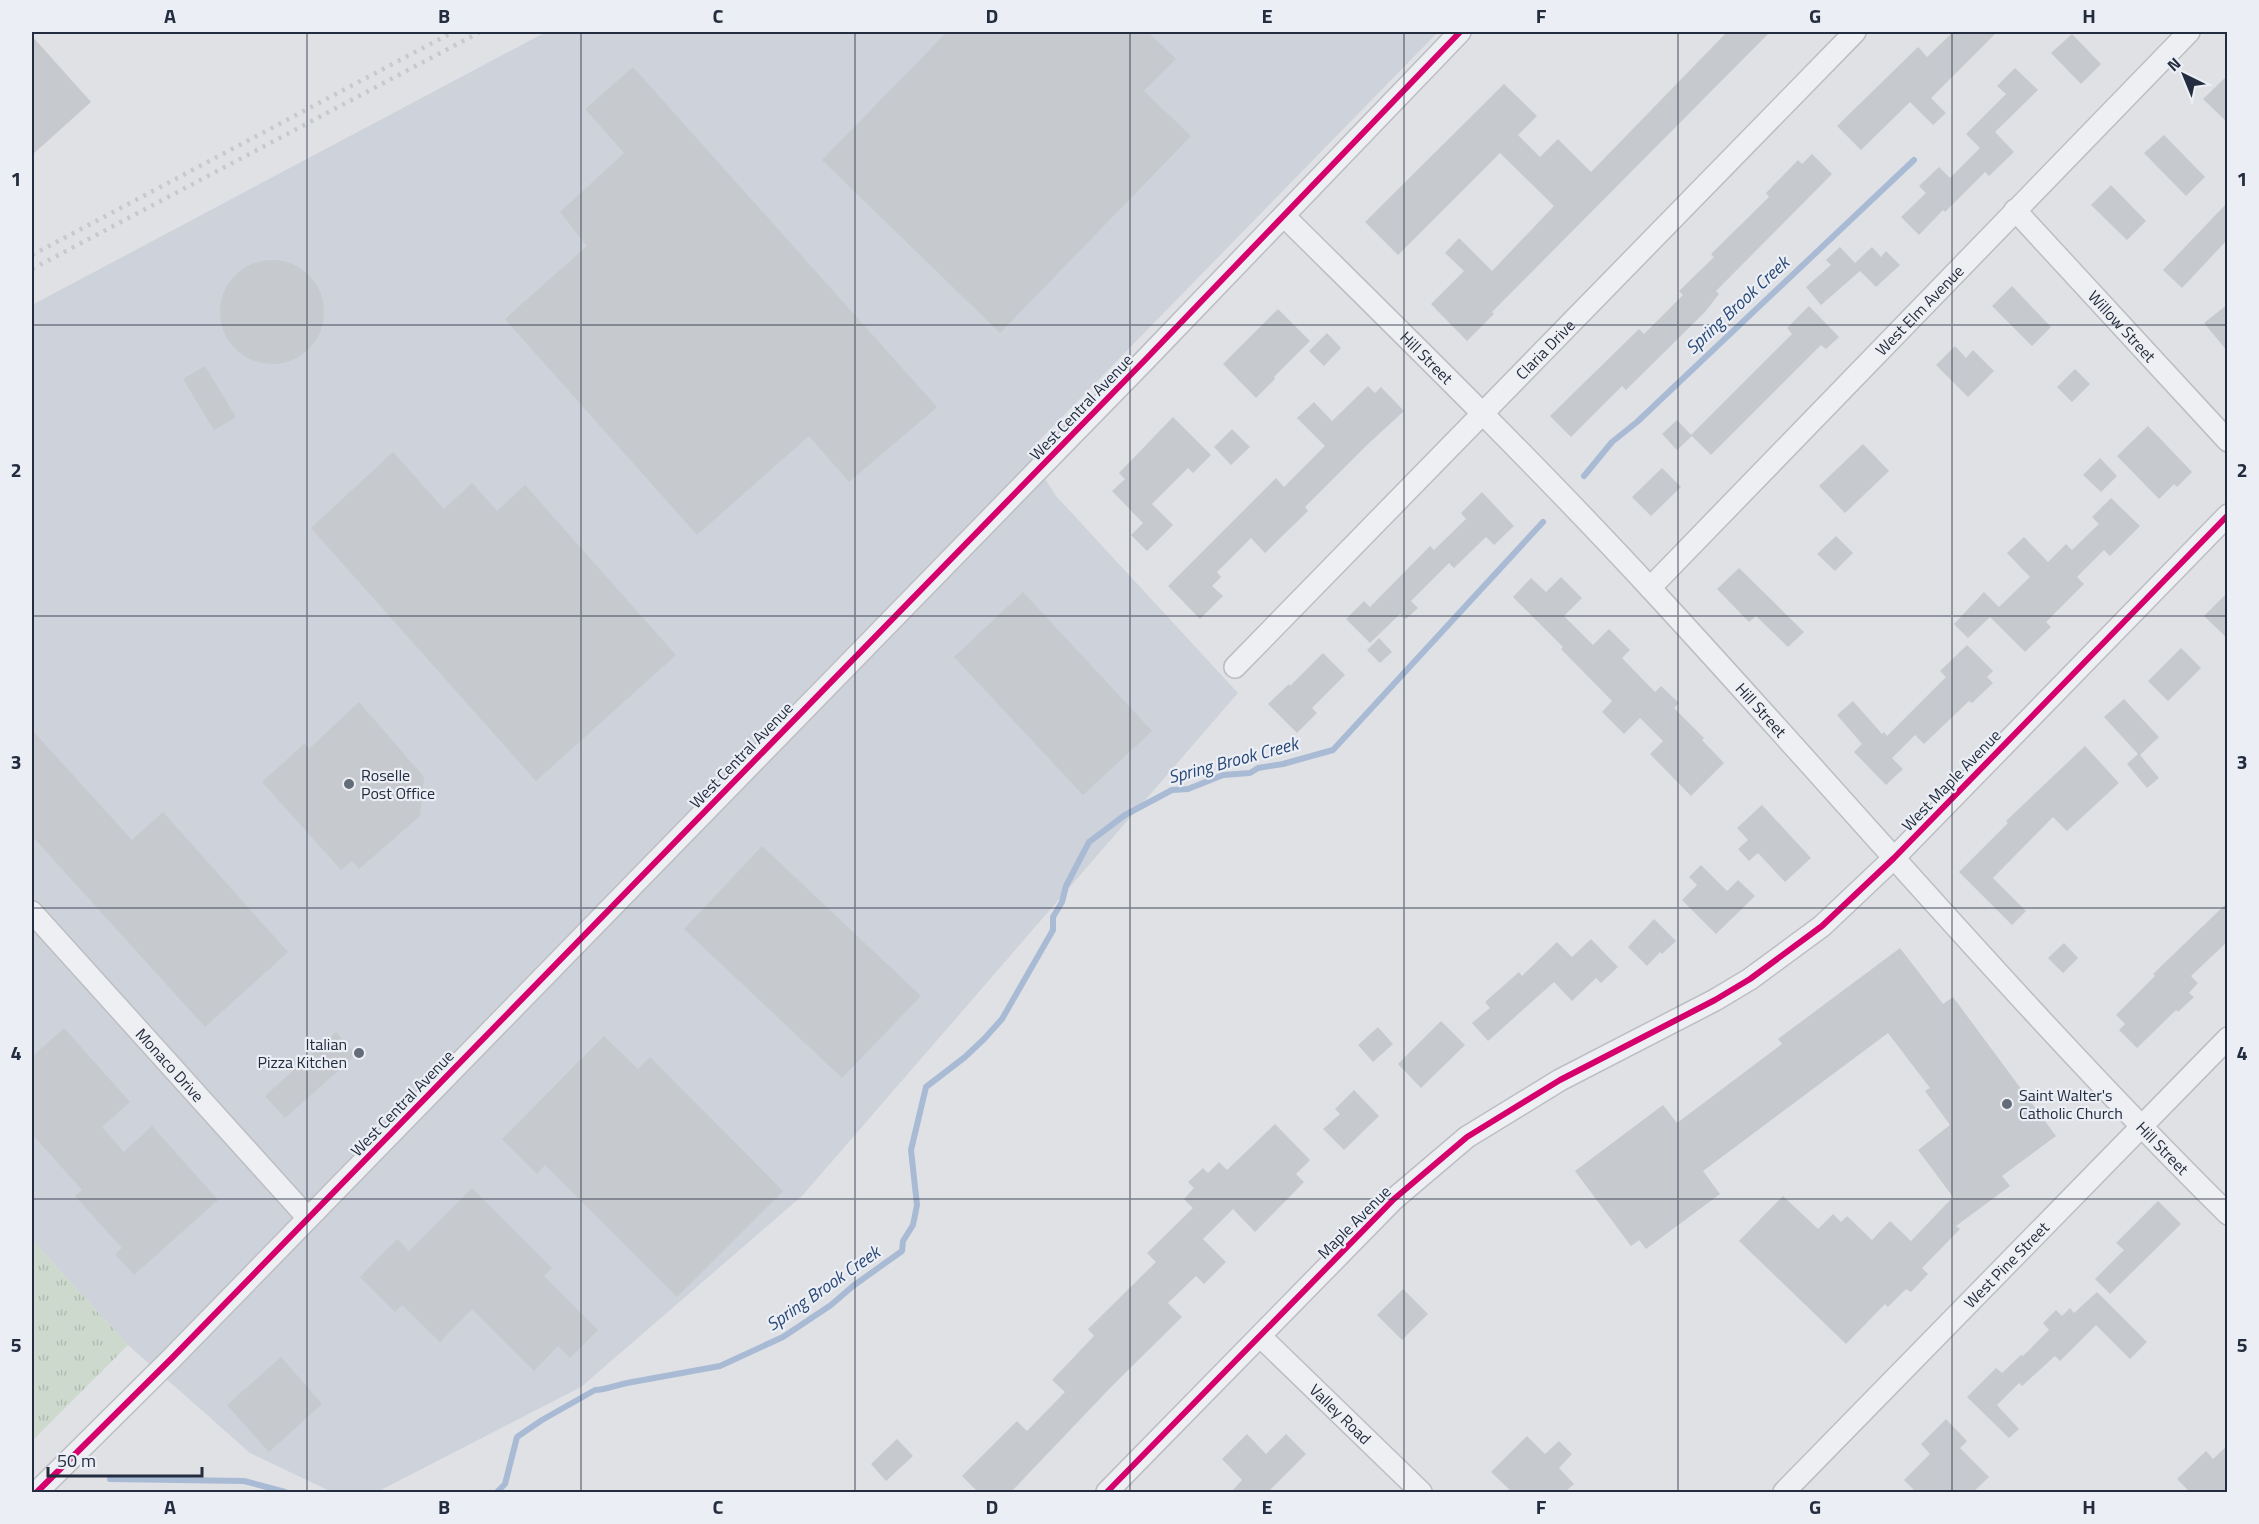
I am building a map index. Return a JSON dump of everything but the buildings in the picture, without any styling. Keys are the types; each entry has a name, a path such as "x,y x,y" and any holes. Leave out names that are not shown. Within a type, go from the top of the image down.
{"street":[{"name":"West Central Avenue","path":"37,1492 308,1218 1284,216 1460,32"},
{"name":"Claria Drive","path":"1235,667 1855,32"},
{"name":"West Elm Avenue","path":"1650,588 2189,32"},
{"name":"Willow Street","path":"2015,210 2228,441"},
{"name":"Hill Street","path":"1284,216 1483,413 1650,588 2140,1127 2228,1214"},
{"name":"West Maple Avenue","path":"1664,1026 1715,1000 1759,972 1822,926 1894,858 2228,515"},
{"name":"Monaco Drive","path":"32,912 308,1218"},
{"name":"Maple Avenue","path":"1107,1492 1395,1199 1467,1137 1560,1080 1664,1026"},
{"name":"West Pine Street","path":"1784,1492 2228,1038"},
{"name":"Valley Road","path":"1260,1336 1421,1492"}],"shaded area":[{"path":"546,32 1438,32 1028,452 1056,496 1238,693 802,1196 581,1387 377,1492 332,1492 250,1453 128,1345 32,1240 32,305"}],"green space":[{"path":"32,1240 128,1345 32,1441"}],"waterway":[{"name":"Spring Brook Creek","path":"1584,476 1612,442 1637,422 1914,160"},
{"name":"Spring Brook Creek","path":"497,1492 505,1484 517,1437 542,1420 595,1390 720,1366 783,1337 831,1305 853,1286 902,1251 903,1241 913,1225 917,1205 911,1150 926,1087 965,1057 1002,1019 1053,930 1053,917 1089,842 1125,815 1172,790 1188,789 1223,775 1250,773 1258,768 1283,764 1333,750 1543,522"},
{"name":"Spring Brook Creek","path":"110,1479 244,1481 285,1492"}],"railway":[{"path":"32,255 453,32"},
{"path":"32,269 480,32"}],"cycle path":[{"path":"37,1492 172,1358 1145,360 1460,32"},
{"path":"1107,1492 1394,1199 1467,1137 1560,1080 1715,1000 1750,979 1822,926 1894,858 2228,515"}],"place":[{"name":"Roselle Post Office","path":"349,784"},
{"name":"Italian Pizza Kitchen","path":"359,1053"},
{"name":"Saint Walter's Catholic Church","path":"2007,1104"}]}
